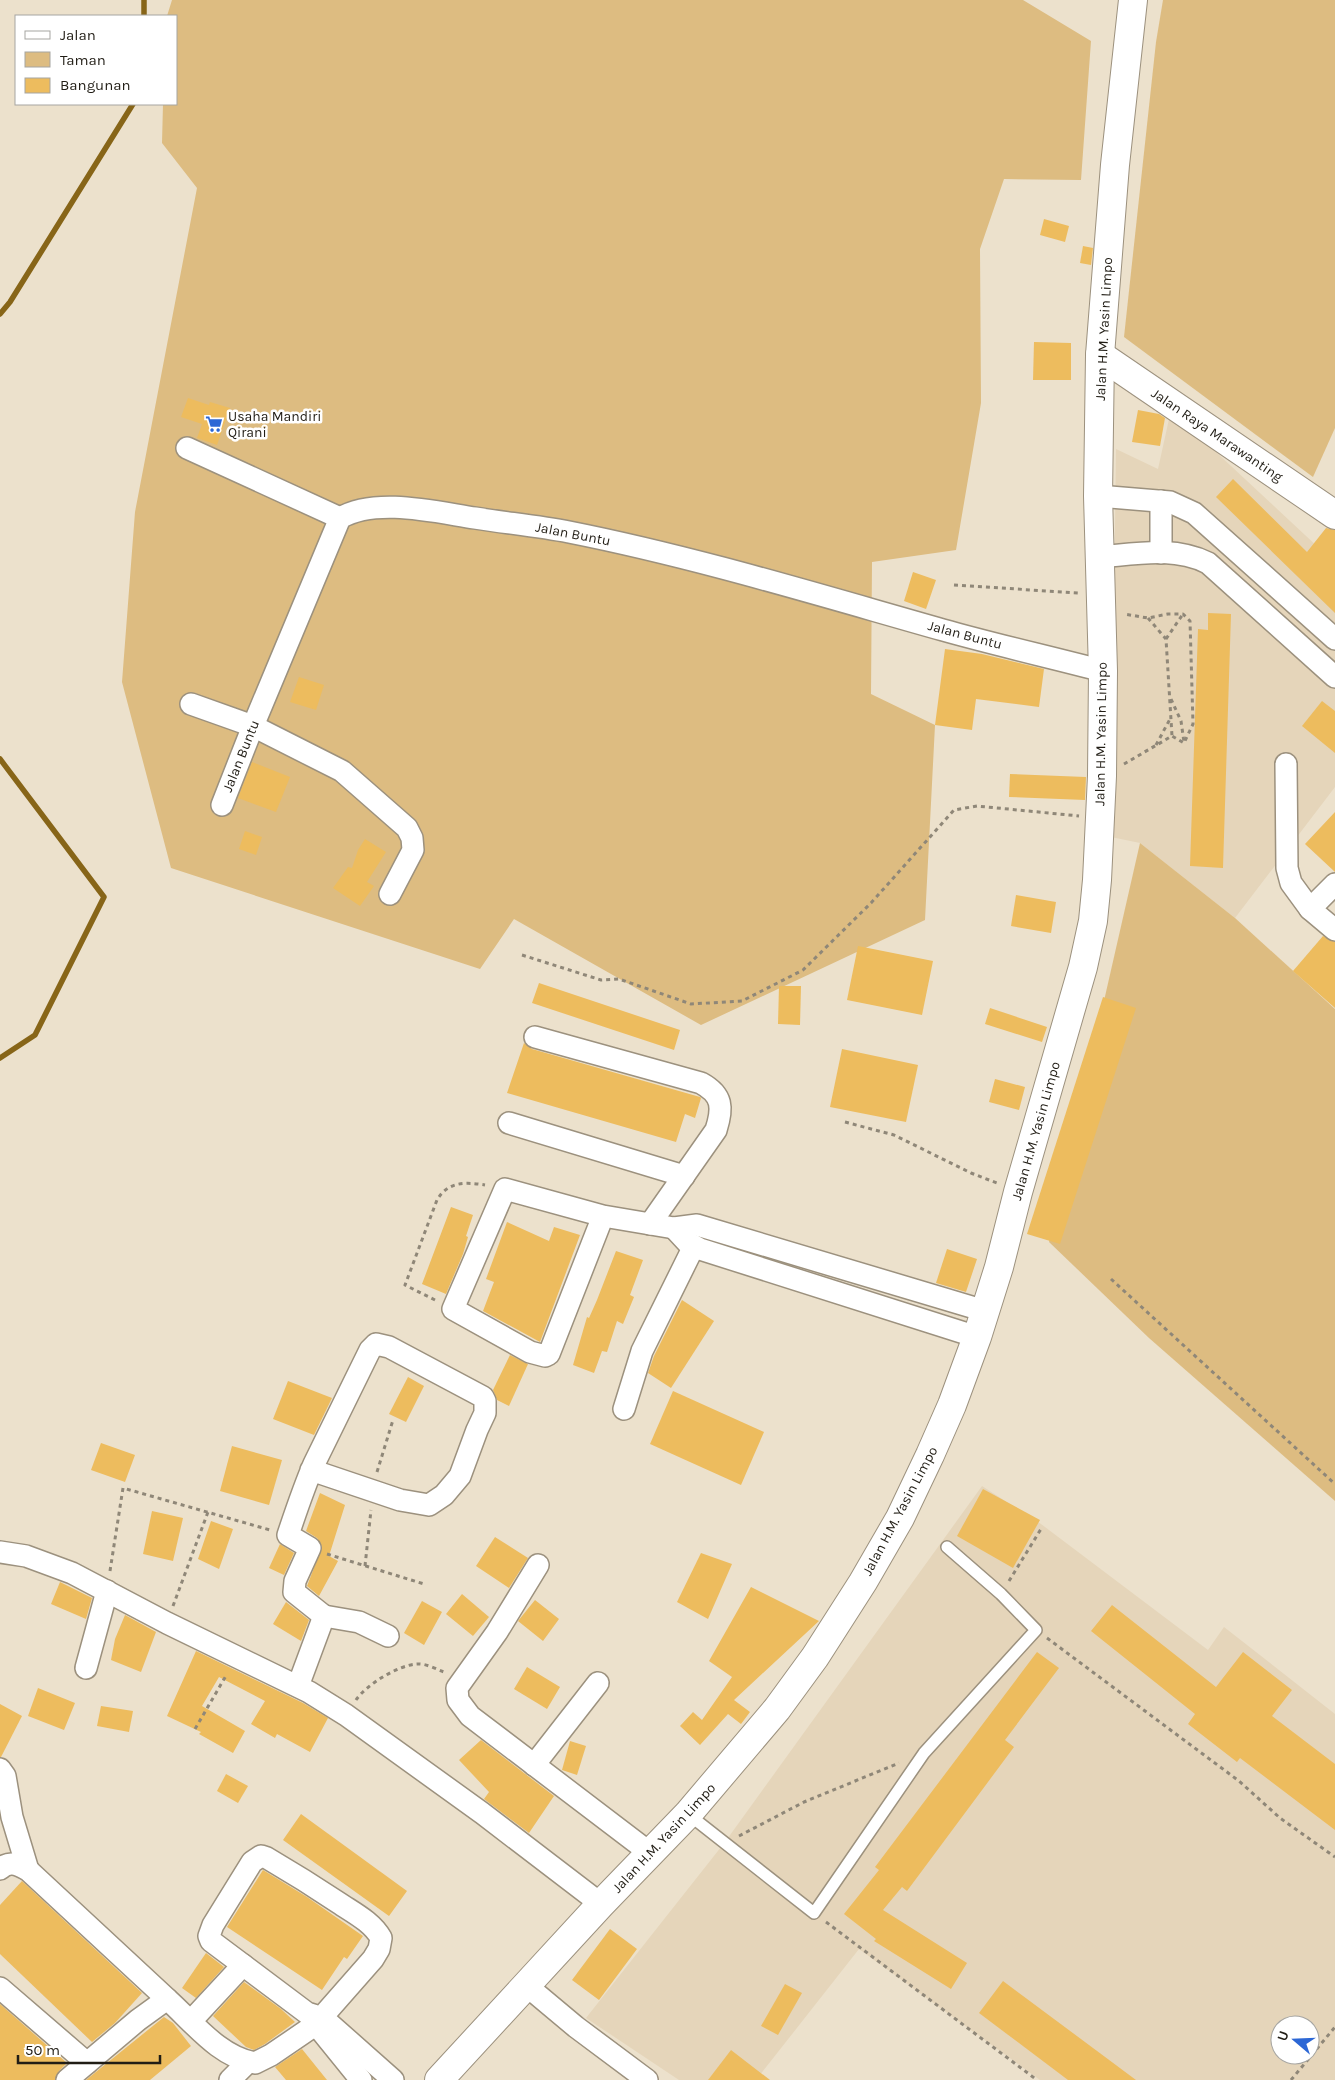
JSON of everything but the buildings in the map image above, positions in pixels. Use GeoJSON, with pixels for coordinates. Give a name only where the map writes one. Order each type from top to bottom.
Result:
{"type":"FeatureCollection","features":[{"type":"Feature","properties":{"kind":"main road","name":"Jalan H.M. Yasin Limpo"},"geometry":{"type":"LineString","coordinates":[[439,2080],[601,1904],[688,1814],[777,1709],[815,1657],[863,1582],[900,1518],[930,1455],[977,1337],[1088,946],[1097,880],[1102,776],[1103,670],[1098,496],[1100,355],[1130,1]]}},
{"type":"Feature","properties":{"kind":"main road","name":"Jalan Raya Marawanting"},"geometry":{"type":"LineString","coordinates":[[1100,355],[1335,514]]}},
{"type":"Feature","properties":{"kind":"street"},"geometry":{"type":"LineString","coordinates":[[187,448],[340,518]]}},
{"type":"Feature","properties":{"kind":"street"},"geometry":{"type":"LineString","coordinates":[[1098,496],[1161,501],[1183,507],[1194,513],[1335,639]]}},
{"type":"Feature","properties":{"kind":"street"},"geometry":{"type":"LineString","coordinates":[[1161,501],[1161,552]]}},
{"type":"Feature","properties":{"kind":"street","name":"Jalan Buntu"},"geometry":{"type":"LineString","coordinates":[[222,805],[340,518],[352,511],[365,508],[418,510],[567,531],[692,560],[944,630],[1103,670]]}},
{"type":"Feature","properties":{"kind":"street"},"geometry":{"type":"LineString","coordinates":[[1099,557],[1161,552],[1181,553],[1194,556],[1208,563],[1335,677]]}},
{"type":"Feature","properties":{"kind":"street"},"geometry":{"type":"LineString","coordinates":[[191,704],[253,726],[342,771],[407,828],[412,838],[413,850],[390,894]]}},
{"type":"Feature","properties":{"kind":"street"},"geometry":{"type":"LineString","coordinates":[[1286,764],[1287,868],[1291,883],[1310,909],[1335,930]]}},
{"type":"Feature","properties":{"kind":"street"},"geometry":{"type":"LineString","coordinates":[[1310,909],[1335,884]]}},
{"type":"Feature","properties":{"kind":"street"},"geometry":{"type":"LineString","coordinates":[[534,1037],[701,1083],[718,1096],[720,1107],[716,1130],[650,1224]]}},
{"type":"Feature","properties":{"kind":"street"},"geometry":{"type":"LineString","coordinates":[[510,1123],[684,1176]]}},
{"type":"Feature","properties":{"kind":"street"},"geometry":{"type":"LineString","coordinates":[[603,1216],[549,1354],[545,1356],[530,1352],[453,1308],[505,1189],[603,1216],[674,1228],[697,1225],[985,1311]]}},
{"type":"Feature","properties":{"kind":"street"},"geometry":{"type":"LineString","coordinates":[[674,1228],[687,1242],[694,1246],[793,1280],[977,1337]]}},
{"type":"Feature","properties":{"kind":"street"},"geometry":{"type":"LineString","coordinates":[[624,1409],[642,1351],[694,1246]]}},
{"type":"Feature","properties":{"kind":"street"},"geometry":{"type":"LineString","coordinates":[[311,1470],[400,1500],[429,1505],[444,1495],[460,1476],[485,1413],[486,1401],[484,1397],[389,1347],[376,1344],[366,1359],[311,1470],[288,1535],[310,1548],[295,1581],[294,1592],[324,1616],[359,1622],[388,1636]]}},
{"type":"Feature","properties":{"kind":"street"},"geometry":{"type":"LineString","coordinates":[[0,1552],[26,1556],[72,1572],[167,1623],[298,1686],[346,1715],[482,1813],[601,1904]]}},
{"type":"Feature","properties":{"kind":"street"},"geometry":{"type":"LineString","coordinates":[[538,1565],[497,1632],[463,1678],[456,1691],[458,1700],[462,1708],[470,1716],[650,1853]]}},
{"type":"Feature","properties":{"kind":"street"},"geometry":{"type":"LineString","coordinates":[[86,1668],[107,1591]]}},
{"type":"Feature","properties":{"kind":"street"},"geometry":{"type":"LineString","coordinates":[[298,1686],[324,1616]]}},
{"type":"Feature","properties":{"kind":"street"},"geometry":{"type":"LineString","coordinates":[[534,1765],[598,1684]]}},
{"type":"Feature","properties":{"kind":"street"},"geometry":{"type":"LineString","coordinates":[[0,1769],[6,1776],[12,1817],[28,1870]]}},
{"type":"Feature","properties":{"kind":"street"},"geometry":{"type":"LineString","coordinates":[[0,1869],[6,1864],[13,1863],[28,1870],[211,2039],[231,2055],[248,2062],[260,2061],[315,2019],[373,1959],[379,1949],[381,1938],[364,1920],[303,1879],[267,1858],[261,1856],[252,1862],[213,1925],[209,1936],[211,1941],[315,2019],[393,2080]]}},
{"type":"Feature","properties":{"kind":"street"},"geometry":{"type":"LineString","coordinates":[[192,2021],[243,1965]]}},
{"type":"Feature","properties":{"kind":"street"},"geometry":{"type":"LineString","coordinates":[[527,1986],[576,2027],[647,2080]]}},
{"type":"Feature","properties":{"kind":"street"},"geometry":{"type":"LineString","coordinates":[[0,1988],[87,2063]]}},
{"type":"Feature","properties":{"kind":"street"},"geometry":{"type":"LineString","coordinates":[[68,2080],[138,2020],[167,1999]]}},
{"type":"Feature","properties":{"kind":"street"},"geometry":{"type":"LineString","coordinates":[[315,2019],[361,2080]]}},
{"type":"Feature","properties":{"kind":"street"},"geometry":{"type":"LineString","coordinates":[[230,2080],[248,2062]]}},
{"type":"Feature","properties":{"kind":"lane"},"geometry":{"type":"LineString","coordinates":[[688,1814],[814,1913],[924,1753],[1036,1630],[1001,1594],[948,1547]]}},
{"type":"Feature","properties":{"kind":"path"},"geometry":{"type":"LineString","coordinates":[[954,585],[1101,602],[1148,618],[1168,614],[1183,614],[1190,621],[1193,724],[1184,743]]}},
{"type":"Feature","properties":{"kind":"path"},"geometry":{"type":"LineString","coordinates":[[1166,639],[1183,614]]}},
{"type":"Feature","properties":{"kind":"path"},"geometry":{"type":"LineString","coordinates":[[1148,618],[1166,639],[1172,736]]}},
{"type":"Feature","properties":{"kind":"path"},"geometry":{"type":"LineString","coordinates":[[1170,696],[1181,721],[1184,743]]}},
{"type":"Feature","properties":{"kind":"path"},"geometry":{"type":"LineString","coordinates":[[1156,745],[1171,717]]}},
{"type":"Feature","properties":{"kind":"path"},"geometry":{"type":"LineString","coordinates":[[1172,736],[1184,743]]}},
{"type":"Feature","properties":{"kind":"path"},"geometry":{"type":"LineString","coordinates":[[1102,776],[1172,736]]}},
{"type":"Feature","properties":{"kind":"path"},"geometry":{"type":"LineString","coordinates":[[522,955],[601,980],[619,979],[691,1004],[742,1001],[803,970],[871,903],[954,810],[977,806],[1099,818]]}},
{"type":"Feature","properties":{"kind":"path"},"geometry":{"type":"LineString","coordinates":[[845,1122],[894,1135],[971,1173],[1018,1192]]}},
{"type":"Feature","properties":{"kind":"path"},"geometry":{"type":"LineString","coordinates":[[453,1308],[405,1285],[437,1200],[445,1189],[468,1182],[505,1189]]}},
{"type":"Feature","properties":{"kind":"path"},"geometry":{"type":"LineString","coordinates":[[1111,1279],[1335,1484]]}},
{"type":"Feature","properties":{"kind":"path"},"geometry":{"type":"LineString","coordinates":[[107,1591],[123,1488],[288,1535]]}},
{"type":"Feature","properties":{"kind":"path"},"geometry":{"type":"LineString","coordinates":[[167,1623],[208,1512]]}},
{"type":"Feature","properties":{"kind":"path"},"geometry":{"type":"LineString","coordinates":[[1001,1594],[1041,1529]]}},
{"type":"Feature","properties":{"kind":"path"},"geometry":{"type":"LineString","coordinates":[[310,1548],[424,1584]]}},
{"type":"Feature","properties":{"kind":"path"},"geometry":{"type":"LineString","coordinates":[[1036,1630],[1239,1781],[1280,1818],[1335,1857]]}},
{"type":"Feature","properties":{"kind":"path"},"geometry":{"type":"LineString","coordinates":[[195,1729],[238,1657]]}},
{"type":"Feature","properties":{"kind":"path"},"geometry":{"type":"LineString","coordinates":[[346,1715],[360,1693],[395,1669],[418,1664],[463,1678]]}},
{"type":"Feature","properties":{"kind":"path"},"geometry":{"type":"LineString","coordinates":[[726,1844],[804,1802],[924,1753]]}},
{"type":"Feature","properties":{"kind":"path"},"geometry":{"type":"LineString","coordinates":[[814,1913],[1037,2080]]}},
{"type":"Feature","properties":{"kind":"path"},"geometry":{"type":"LineString","coordinates":[[1291,2080],[1335,2026]]}},
{"type":"Feature","properties":{"kind":"shaded area"},"geometry":{"type":"Polygon","coordinates":[[[1171,410],[1335,563],[1335,787],[1235,918],[1140,843],[1111,837],[1116,449],[1158,469],[1171,410]]]}},
{"type":"Feature","properties":{"kind":"shaded area"},"geometry":{"type":"Polygon","coordinates":[[[982,1486],[1041,1524],[1208,1650],[1224,1627],[1335,1714],[1335,2080],[1040,2080],[859,1949],[756,2080],[679,2080],[586,2018],[725,1842],[982,1486]]]}},
{"type":"Feature","properties":{"kind":"green space"},"geometry":{"type":"Polygon","coordinates":[[[172,0],[1023,0],[1091,41],[1081,180],[1004,179],[980,249],[981,403],[956,550],[872,562],[871,694],[935,725],[925,920],[701,1025],[514,919],[480,969],[171,868],[122,682],[135,512],[197,188],[162,143],[163,105],[178,105],[178,15],[167,15],[172,0]]]}},
{"type":"Feature","properties":{"kind":"green space"},"geometry":{"type":"Polygon","coordinates":[[[1163,0],[1335,0],[1335,428],[1313,477],[1124,337],[1156,42],[1163,0]]]}},
{"type":"Feature","properties":{"kind":"green space"},"geometry":{"type":"Polygon","coordinates":[[[1140,843],[1235,918],[1335,1009],[1335,1501],[1149,1338],[1049,1242],[1140,843]]]}},
{"type":"Feature","properties":{"kind":"waterway"},"geometry":{"type":"LineString","coordinates":[[144,0],[144,15]]}},
{"type":"Feature","properties":{"kind":"waterway"},"geometry":{"type":"LineString","coordinates":[[0,314],[10,302],[132,105]]}},
{"type":"Feature","properties":{"kind":"waterway"},"geometry":{"type":"LineString","coordinates":[[0,759],[104,897],[35,1035],[0,1058]]}},
{"type":"Feature","properties":{"kind":"place","name":"Usaha Mandiri Qirani"},"geometry":{"type":"Point","coordinates":[214,424]}}]}
